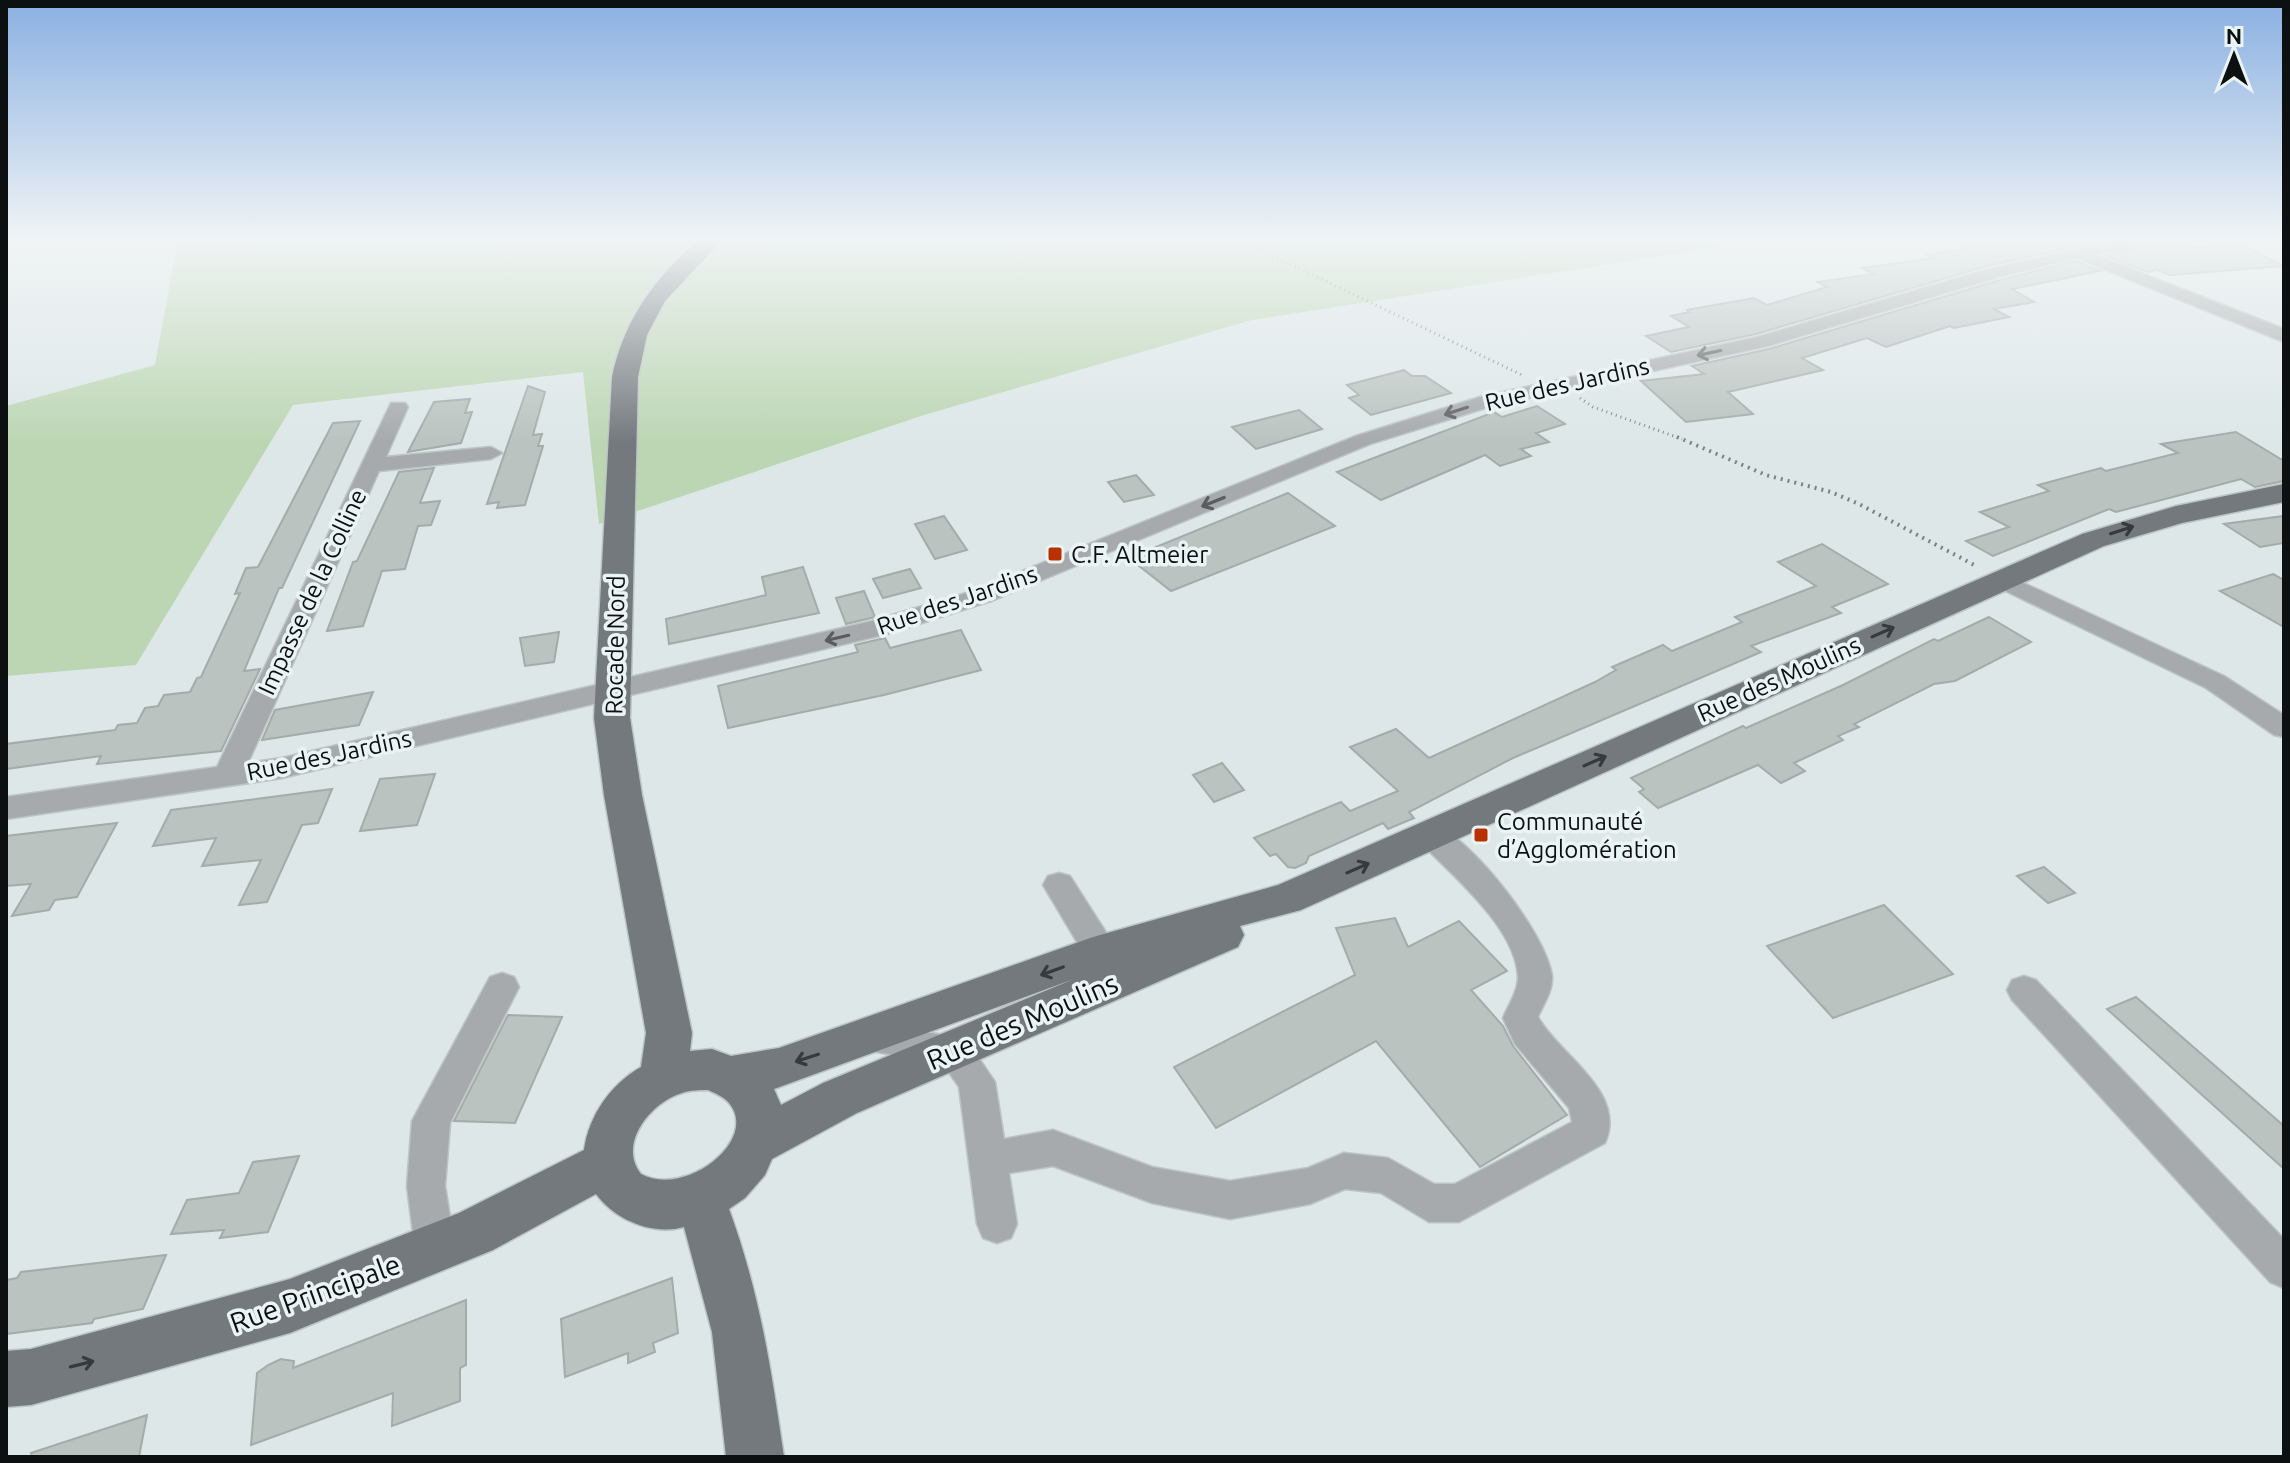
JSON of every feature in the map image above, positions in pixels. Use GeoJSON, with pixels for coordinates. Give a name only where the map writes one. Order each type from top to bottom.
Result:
{"type":"FeatureCollection","features":[{"type":"Feature","properties":{"kind":"main road","name":"Rocade Nord"},"geometry":{"type":"LineString","coordinates":[[650,306],[640,322],[627,358],[612,690],[623,795],[669,1033],[663,1078]]}},
{"type":"Feature","properties":{"kind":"main road","name":"Rue des Moulins"},"geometry":{"type":"LineString","coordinates":[[757,1142],[840,1098],[953,1050],[1109,966],[1230,911],[1286,899],[2000,579],[2131,527],[2284,493]]}},
{"type":"Feature","properties":{"kind":"main road","name":"Rue des Moulins"},"geometry":{"type":"LineString","coordinates":[[734,1075],[779,1068],[867,1037],[1109,966]]}},
{"type":"Feature","properties":{"kind":"main road"},"geometry":{"type":"LineString","coordinates":[[712,1069],[734,1075],[749,1087],[758,1103],[761,1122],[757,1142],[744,1165],[725,1184],[700,1198],[675,1205],[650,1204],[629,1196],[614,1182],[607,1163],[608,1144],[614,1124],[627,1106],[663,1078],[688,1070],[712,1069]]}},
{"type":"Feature","properties":{"kind":"main road","name":"Rue Principale"},"geometry":{"type":"LineString","coordinates":[[6,1379],[31,1377],[290,1306],[475,1232],[607,1163]]}},
{"type":"Feature","properties":{"kind":"main road"},"geometry":{"type":"LineString","coordinates":[[700,1198],[724,1268],[739,1332],[755,1457]]}},
{"type":"Feature","properties":{"kind":"street","name":"Rue des Jardins"},"geometry":{"type":"LineString","coordinates":[[6,808],[282,768],[878,628],[982,596],[1363,440],[1552,385],[1761,342],[1882,306]]}},
{"type":"Feature","properties":{"kind":"street"},"geometry":{"type":"LineString","coordinates":[[2210,306],[2284,336]]}},
{"type":"Feature","properties":{"kind":"street","name":"Impasse de la Colline"},"geometry":{"type":"LineString","coordinates":[[227,776],[398,407]]}},
{"type":"Feature","properties":{"kind":"street"},"geometry":{"type":"LineString","coordinates":[[371,465],[491,453]]}},
{"type":"Feature","properties":{"kind":"street"},"geometry":{"type":"LineString","coordinates":[[2000,579],[2215,682],[2284,728]]}},
{"type":"Feature","properties":{"kind":"street"},"geometry":{"type":"LineString","coordinates":[[988,1159],[1053,1148],[1152,1185],[1230,1200],[1310,1186],[1344,1171],[1388,1176],[1429,1203],[1459,1203],[1592,1131],[1590,1103],[1527,1037],[1520,1018],[1536,981],[1532,961],[1510,919],[1432,835]]}},
{"type":"Feature","properties":{"kind":"street"},"geometry":{"type":"LineString","coordinates":[[1059,885],[1109,966]]}},
{"type":"Feature","properties":{"kind":"street"},"geometry":{"type":"LineString","coordinates":[[435,1248],[426,1186],[431,1121],[502,987]]}},
{"type":"Feature","properties":{"kind":"street"},"geometry":{"type":"LineString","coordinates":[[2024,990],[2284,1268]]}},
{"type":"Feature","properties":{"kind":"street"},"geometry":{"type":"LineString","coordinates":[[867,1037],[953,1050],[977,1082],[997,1224]]}},
{"type":"Feature","properties":{"kind":"path"},"geometry":{"type":"LineString","coordinates":[[1383,306],[1593,407],[1668,433],[1766,475],[1831,492],[1859,504],[2000,579]]}},
{"type":"Feature","properties":{"kind":"green space"},"geometry":{"type":"Polygon","coordinates":[[[166,306],[1340,306],[1252,320],[924,415],[599,524],[583,372],[293,405],[136,665],[6,676],[6,406],[155,365],[166,306]]]}},
{"type":"Feature","properties":{"kind":"building"},"geometry":{"type":"Polygon","coordinates":[[[1708,306],[1850,306],[1756,334],[1671,352],[1646,336],[1689,327],[1671,316],[1689,312],[1687,310],[1708,306]]]}},
{"type":"Feature","properties":{"kind":"building"},"geometry":{"type":"Polygon","coordinates":[[[1912,306],[2010,306],[1994,309],[2009,317],[1954,328],[1950,326],[1886,347],[1867,338],[1802,358],[1823,370],[1728,392],[1753,414],[1686,422],[1641,381],[1704,374],[1692,366],[1769,349],[1912,306]]]}},
{"type":"Feature","properties":{"kind":"building"},"geometry":{"type":"Polygon","coordinates":[[[1404,370],[1412,376],[1425,376],[1451,393],[1371,415],[1349,398],[1359,395],[1347,385],[1404,370]]]}},
{"type":"Feature","properties":{"kind":"building"},"geometry":{"type":"Polygon","coordinates":[[[528,386],[545,392],[533,435],[542,434],[538,446],[543,446],[525,505],[497,508],[499,502],[487,504],[528,386]]]}},
{"type":"Feature","properties":{"kind":"building"},"geometry":{"type":"Polygon","coordinates":[[[470,399],[465,413],[472,412],[461,443],[408,452],[434,402],[470,399]]]}},
{"type":"Feature","properties":{"kind":"building"},"geometry":{"type":"Polygon","coordinates":[[[1537,406],[1565,424],[1536,433],[1549,442],[1521,449],[1531,456],[1500,466],[1485,455],[1381,500],[1337,472],[1494,412],[1502,417],[1537,406]]]}},
{"type":"Feature","properties":{"kind":"building"},"geometry":{"type":"Polygon","coordinates":[[[1299,410],[1322,429],[1256,449],[1232,427],[1299,410]]]}},
{"type":"Feature","properties":{"kind":"building"},"geometry":{"type":"Polygon","coordinates":[[[360,421],[282,588],[279,588],[244,671],[260,669],[221,751],[97,764],[101,756],[6,769],[6,744],[115,730],[118,725],[137,723],[145,708],[158,706],[164,695],[190,692],[197,678],[201,677],[240,593],[235,594],[246,568],[258,567],[333,423],[360,421]]]}},
{"type":"Feature","properties":{"kind":"building"},"geometry":{"type":"Polygon","coordinates":[[[2236,432],[2284,461],[2284,481],[2255,487],[2241,479],[2116,512],[2109,509],[1993,556],[1966,541],[2009,527],[1980,512],[2049,491],[2038,485],[2101,468],[2106,471],[2178,453],[2161,444],[2236,432]]]}},
{"type":"Feature","properties":{"kind":"building"},"geometry":{"type":"Polygon","coordinates":[[[434,468],[420,503],[440,501],[431,525],[418,526],[405,569],[382,571],[363,626],[327,631],[353,562],[357,561],[399,472],[434,468]]]}},
{"type":"Feature","properties":{"kind":"building"},"geometry":{"type":"Polygon","coordinates":[[[1136,475],[1154,495],[1124,502],[1108,482],[1136,475]]]}},
{"type":"Feature","properties":{"kind":"building"},"geometry":{"type":"Polygon","coordinates":[[[1288,493],[1335,526],[1171,591],[1129,558],[1288,493]]]}},
{"type":"Feature","properties":{"kind":"building"},"geometry":{"type":"Polygon","coordinates":[[[944,516],[967,550],[935,559],[915,524],[944,516]]]}},
{"type":"Feature","properties":{"kind":"building"},"geometry":{"type":"Polygon","coordinates":[[[2284,516],[2284,543],[2260,547],[2224,524],[2284,516]]]}},
{"type":"Feature","properties":{"kind":"building"},"geometry":{"type":"Polygon","coordinates":[[[1822,544],[1888,584],[1832,607],[1841,613],[1751,646],[1761,652],[1513,758],[1409,812],[1414,818],[1388,829],[1383,823],[1309,856],[1306,863],[1295,868],[1288,867],[1276,854],[1270,856],[1254,838],[1341,802],[1350,811],[1398,791],[1350,747],[1396,729],[1429,758],[1595,682],[1616,670],[1612,667],[1663,645],[1672,651],[1742,622],[1735,617],[1816,586],[1778,562],[1822,544]]]}},
{"type":"Feature","properties":{"kind":"building"},"geometry":{"type":"Polygon","coordinates":[[[803,567],[819,613],[669,644],[666,619],[766,595],[762,577],[803,567]]]}},
{"type":"Feature","properties":{"kind":"building"},"geometry":{"type":"Polygon","coordinates":[[[910,569],[921,588],[883,598],[873,579],[910,569]]]}},
{"type":"Feature","properties":{"kind":"building"},"geometry":{"type":"Polygon","coordinates":[[[2273,574],[2284,580],[2284,627],[2220,591],[2273,574]]]}},
{"type":"Feature","properties":{"kind":"building"},"geometry":{"type":"Polygon","coordinates":[[[864,591],[875,617],[846,624],[836,598],[864,591]]]}},
{"type":"Feature","properties":{"kind":"building"},"geometry":{"type":"Polygon","coordinates":[[[1989,617],[2031,642],[1955,681],[1934,684],[1854,724],[1859,727],[1838,736],[1843,740],[1794,763],[1805,771],[1781,783],[1758,765],[1658,808],[1639,792],[1644,789],[1631,778],[1743,726],[1746,728],[1843,685],[1934,639],[1938,641],[1989,617]]]}},
{"type":"Feature","properties":{"kind":"building"},"geometry":{"type":"Polygon","coordinates":[[[961,630],[981,670],[884,695],[728,728],[718,686],[858,652],[855,645],[885,638],[890,648],[961,630]]]}},
{"type":"Feature","properties":{"kind":"building"},"geometry":{"type":"Polygon","coordinates":[[[559,632],[554,662],[525,666],[520,638],[559,632]]]}},
{"type":"Feature","properties":{"kind":"building"},"geometry":{"type":"Polygon","coordinates":[[[373,692],[359,725],[262,740],[275,710],[373,692]]]}},
{"type":"Feature","properties":{"kind":"building"},"geometry":{"type":"Polygon","coordinates":[[[1222,763],[1244,790],[1214,802],[1193,775],[1222,763]]]}},
{"type":"Feature","properties":{"kind":"building"},"geometry":{"type":"Polygon","coordinates":[[[435,774],[417,825],[360,831],[380,779],[435,774]]]}},
{"type":"Feature","properties":{"kind":"building"},"geometry":{"type":"Polygon","coordinates":[[[332,789],[318,823],[302,825],[267,902],[239,905],[261,860],[202,866],[216,838],[153,846],[171,810],[332,789]]]}},
{"type":"Feature","properties":{"kind":"building"},"geometry":{"type":"Polygon","coordinates":[[[117,823],[77,897],[55,900],[49,910],[12,916],[31,884],[6,886],[6,836],[117,823]]]}},
{"type":"Feature","properties":{"kind":"building"},"geometry":{"type":"Polygon","coordinates":[[[2044,867],[2075,893],[2048,903],[2017,876],[2044,867]]]}},
{"type":"Feature","properties":{"kind":"building"},"geometry":{"type":"Polygon","coordinates":[[[1884,905],[1953,974],[1833,1018],[1767,946],[1884,905]]]}},
{"type":"Feature","properties":{"kind":"building"},"geometry":{"type":"Polygon","coordinates":[[[1395,918],[1408,947],[1459,921],[1507,971],[1471,990],[1503,1026],[1513,1046],[1567,1115],[1480,1167],[1376,1041],[1216,1128],[1174,1067],[1355,975],[1336,928],[1395,918]]]}},
{"type":"Feature","properties":{"kind":"building"},"geometry":{"type":"Polygon","coordinates":[[[2136,997],[2284,1126],[2284,1169],[2107,1009],[2136,997]]]}},
{"type":"Feature","properties":{"kind":"building"},"geometry":{"type":"Polygon","coordinates":[[[508,1015],[562,1017],[515,1123],[454,1121],[508,1015]]]}},
{"type":"Feature","properties":{"kind":"building"},"geometry":{"type":"Polygon","coordinates":[[[299,1156],[268,1232],[220,1238],[224,1230],[171,1234],[187,1200],[239,1193],[253,1162],[299,1156]]]}},
{"type":"Feature","properties":{"kind":"building"},"geometry":{"type":"Polygon","coordinates":[[[166,1255],[143,1309],[94,1319],[92,1323],[6,1334],[6,1280],[17,1278],[21,1272],[166,1255]]]}},
{"type":"Feature","properties":{"kind":"building"},"geometry":{"type":"Polygon","coordinates":[[[672,1278],[678,1333],[653,1343],[655,1352],[628,1363],[628,1353],[565,1377],[561,1319],[672,1278]]]}},
{"type":"Feature","properties":{"kind":"building"},"geometry":{"type":"Polygon","coordinates":[[[466,1300],[466,1365],[460,1368],[460,1401],[392,1426],[393,1393],[251,1445],[257,1373],[268,1365],[281,1359],[294,1361],[293,1368],[466,1300]]]}},
{"type":"Feature","properties":{"kind":"building"},"geometry":{"type":"Polygon","coordinates":[[[147,1415],[139,1457],[32,1457],[31,1453],[147,1415]]]}},
{"type":"Feature","properties":{"kind":"place","name":"C.F. Altmeier"},"geometry":{"type":"Point","coordinates":[1055,554]}},
{"type":"Feature","properties":{"kind":"place","name":"Communauté d’Agglomération"},"geometry":{"type":"Point","coordinates":[1481,835]}}]}
